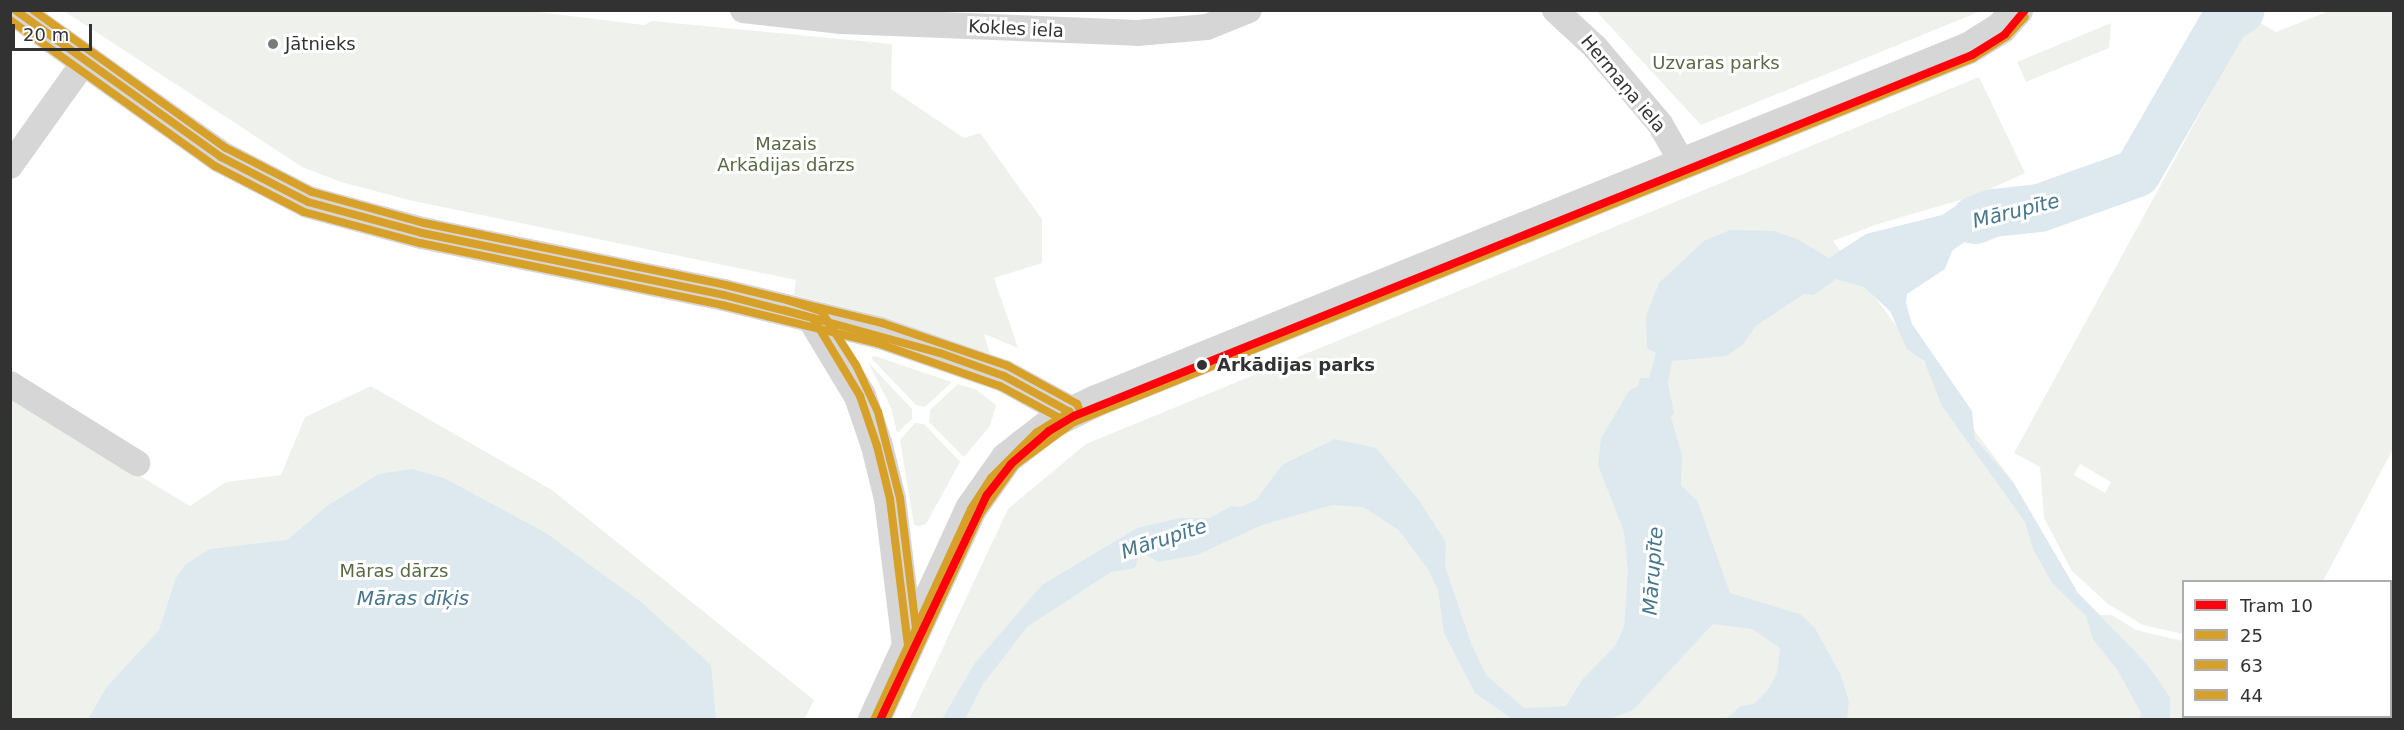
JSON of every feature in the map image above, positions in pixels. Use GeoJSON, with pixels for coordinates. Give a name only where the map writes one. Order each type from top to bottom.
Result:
{"type":"FeatureCollection","features":[{"type":"Feature","properties":{"kind":"street"},"geometry":{"type":"LineString","coordinates":[[14,10],[220,156],[308,202],[422,233],[724,295],[880,333],[1004,376],[1070,412]]}},
{"type":"Feature","properties":{"kind":"street","name":"Kokles iela"},"geometry":{"type":"LineString","coordinates":[[743,10],[842,21],[1137,33],[1207,27],[1249,10]]}},
{"type":"Feature","properties":{"kind":"street","name":"Hermaņa iela"},"geometry":{"type":"LineString","coordinates":[[1555,10],[1595,47],[1660,124],[1683,164]]}},
{"type":"Feature","properties":{"kind":"street"},"geometry":{"type":"LineString","coordinates":[[874,720],[971,509],[991,478],[1036,433],[1070,412],[1969,48],[2009,19]]}},
{"type":"Feature","properties":{"kind":"street"},"geometry":{"type":"LineString","coordinates":[[10,166],[86,61]]}},
{"type":"Feature","properties":{"kind":"street"},"geometry":{"type":"LineString","coordinates":[[813,318],[851,380],[877,446],[890,500],[908,645]]}},
{"type":"Feature","properties":{"kind":"street"},"geometry":{"type":"LineString","coordinates":[[10,384],[137,463]]}},
{"type":"Feature","properties":{"kind":"green space","name":"Mazais Arkādijas dārzs"},"geometry":{"type":"Polygon","coordinates":[[[523,10],[644,25],[652,21],[892,44],[891,89],[964,138],[980,133],[1042,219],[1042,263],[994,278],[1018,348],[984,334],[990,354],[863,312],[794,295],[796,280],[409,200],[341,182],[302,167],[64,11],[523,10]]]}},
{"type":"Feature","properties":{"kind":"green space","name":"Uzvaras parks"},"geometry":{"type":"Polygon","coordinates":[[[1596,11],[1981,11],[1701,125],[1596,11]]]}},
{"type":"Feature","properties":{"kind":"green space"},"geometry":{"type":"Polygon","coordinates":[[[2329,11],[2393,11],[2393,449],[2324,580],[2182,580],[2182,634],[2143,625],[2108,604],[2072,571],[2044,518],[2040,467],[2014,453],[2252,18],[2276,32],[2329,11]],[[2080,464],[2074,475],[2105,493],[2111,482],[2080,464]]]}},
{"type":"Feature","properties":{"kind":"green space"},"geometry":{"type":"Polygon","coordinates":[[[2111,23],[2109,48],[2026,82],[2017,62],[2111,23]]]}},
{"type":"Feature","properties":{"kind":"green space","name":"Arkādijas parks"},"geometry":{"type":"Polygon","coordinates":[[[1979,77],[2025,173],[1977,195],[1875,225],[1833,241],[2013,482],[2078,593],[2100,615],[2112,615],[2136,630],[2182,641],[2182,718],[2277,718],[2276,720],[909,720],[1008,509],[1086,444],[1979,77]]]}},
{"type":"Feature","properties":{"kind":"green space"},"geometry":{"type":"Polygon","coordinates":[[[875,356],[952,382],[925,407],[916,405],[871,358],[875,356]]]}},
{"type":"Feature","properties":{"kind":"green space"},"geometry":{"type":"Polygon","coordinates":[[[868,362],[912,409],[912,419],[897,433],[892,410],[868,362]]]}},
{"type":"Feature","properties":{"kind":"green space"},"geometry":{"type":"Polygon","coordinates":[[[958,384],[977,390],[996,405],[990,426],[964,457],[929,422],[930,410],[958,384]]]}},
{"type":"Feature","properties":{"kind":"green space","name":"Māras dārzs"},"geometry":{"type":"Polygon","coordinates":[[[371,386],[552,490],[814,700],[804,720],[11,719],[10,398],[190,506],[226,482],[281,475],[305,417],[371,386]]]}},
{"type":"Feature","properties":{"kind":"green space"},"geometry":{"type":"Polygon","coordinates":[[[915,423],[924,424],[960,462],[926,524],[920,526],[914,525],[900,440],[915,423]]]}},
{"type":"Feature","properties":{"kind":"water"},"geometry":{"type":"Polygon","coordinates":[[[2222,11],[2261,11],[2235,18],[2229,26],[2203,64],[2185,113],[2169,104],[2207,43],[2212,18],[2222,11]]]}},
{"type":"Feature","properties":{"kind":"water"},"geometry":{"type":"Polygon","coordinates":[[[2015,191],[2038,199],[2038,220],[1994,229],[1963,243],[1952,251],[1945,269],[1907,294],[1906,303],[1912,324],[1972,411],[1975,439],[2013,482],[2078,593],[2147,664],[2170,697],[2170,719],[2140,719],[2141,713],[2118,671],[2093,639],[2086,616],[2052,583],[2033,549],[2025,522],[1942,406],[1924,361],[1907,349],[1890,311],[1864,287],[1836,279],[1814,295],[1804,294],[1756,326],[1743,344],[1727,356],[1672,361],[1668,383],[1674,413],[1671,417],[1682,455],[1681,486],[1697,500],[1730,593],[1800,614],[1815,628],[1840,674],[1849,701],[1847,719],[1726,719],[1741,706],[1754,704],[1768,690],[1777,673],[1780,648],[1752,629],[1713,624],[1633,710],[1610,719],[1512,719],[1475,693],[1444,633],[1438,590],[1429,571],[1399,530],[1363,507],[1332,505],[1262,525],[1197,555],[1158,562],[1145,554],[1138,558],[1135,568],[1111,572],[1027,627],[983,684],[965,719],[942,719],[975,663],[1042,585],[1137,528],[1180,518],[1210,518],[1231,506],[1241,507],[1256,500],[1282,465],[1335,439],[1376,448],[1418,499],[1446,542],[1445,566],[1471,643],[1486,675],[1524,708],[1566,706],[1582,680],[1615,646],[1624,627],[1628,572],[1624,532],[1598,465],[1601,438],[1629,391],[1638,386],[1640,378],[1649,378],[1656,353],[1647,348],[1646,316],[1659,283],[1704,241],[1730,230],[1774,231],[1797,239],[1829,258],[1866,234],[1942,215],[1954,207],[2015,191]]]}},
{"type":"Feature","properties":{"kind":"water","name":"Māras dīķis"},"geometry":{"type":"Polygon","coordinates":[[[412,469],[444,478],[546,533],[641,602],[711,665],[716,719],[88,719],[106,688],[159,630],[176,578],[186,564],[210,549],[287,540],[327,506],[379,474],[412,469]]]}},
{"type":"Feature","properties":{"kind":"waterway","name":"Mārupīte"},"geometry":{"type":"LineString","coordinates":[[1975,220],[1993,213],[2040,208],[2137,173],[2226,19],[2241,10]]}},
{"type":"Feature","properties":{"kind":"tram line","name":"10"},"geometry":{"type":"LineString","coordinates":[[880,720],[987,495],[1011,464],[1049,431],[1074,416],[1972,55],[2005,34],[2025,10]]}},
{"type":"Feature","properties":{"kind":"transit line","name":"25"},"geometry":{"type":"LineString","coordinates":[[15,10],[221,157],[308,202],[422,233],[724,295],[813,318],[860,396],[877,446],[890,499],[908,646]]}},
{"type":"Feature","properties":{"kind":"transit line","name":"44"},"geometry":{"type":"LineString","coordinates":[[33,10],[226,148],[312,192],[424,223],[726,285],[882,323],[1008,366],[1077,404],[1080,411],[1078,419],[1015,465],[980,514],[886,720]]}},
{"type":"Feature","properties":{"kind":"transit line","name":"63"},"geometry":{"type":"LineString","coordinates":[[1074,422],[1973,58],[2007,36],[2025,17]]}},
{"type":"Feature","properties":{"kind":"transit line","name":"63"},"geometry":{"type":"LineString","coordinates":[[10,20],[215,166],[304,212],[420,243],[722,305],[877,343],[1000,386],[1065,421]]}},
{"type":"Feature","properties":{"kind":"transit line","name":"44"},"geometry":{"type":"LineString","coordinates":[[787,300],[821,311],[856,365],[878,412],[900,498],[918,645]]}},
{"type":"Feature","properties":{"kind":"transit line","name":"25"},"geometry":{"type":"LineString","coordinates":[[784,310],[940,353],[1004,376],[1070,412]]}},
{"type":"Feature","properties":{"kind":"transit line","name":"25"},"geometry":{"type":"LineString","coordinates":[[874,720],[971,509],[991,478],[1036,433],[1070,412]]}},
{"type":"Feature","properties":{"kind":"place","name":"Jātnieks"},"geometry":{"type":"Point","coordinates":[273,44]}},
{"type":"Feature","properties":{"kind":"place","name":"Arkādijas parks"},"geometry":{"type":"Point","coordinates":[1202,365]}}]}
